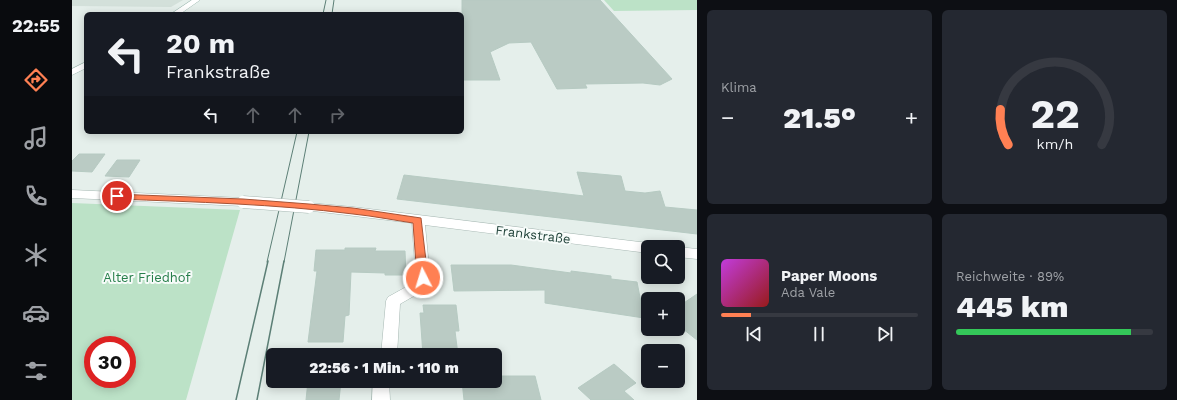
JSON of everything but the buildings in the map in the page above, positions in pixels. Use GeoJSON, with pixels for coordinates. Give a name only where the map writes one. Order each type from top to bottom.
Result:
{"type":"FeatureCollection","features":[{"type":"Feature","properties":{"kind":"street"},"geometry":{"type":"LineString","coordinates":[[178,12],[197,0]]}},
{"type":"Feature","properties":{"kind":"street"},"geometry":{"type":"LineString","coordinates":[[72,72],[84,66]]}},
{"type":"Feature","properties":{"kind":"street","name":"Frankstraße"},"geometry":{"type":"LineString","coordinates":[[72,194],[243,202],[353,210],[418,220],[641,247]]}},
{"type":"Feature","properties":{"kind":"street"},"geometry":{"type":"LineString","coordinates":[[390,348],[393,301],[421,285],[423,278],[418,220]]}},
{"type":"Feature","properties":{"kind":"street"},"geometry":{"type":"LineString","coordinates":[[685,253],[697,254]]}},
{"type":"Feature","properties":{"kind":"street"},"geometry":{"type":"LineString","coordinates":[[381,388],[381,400]]}},
{"type":"Feature","properties":{"kind":"shaded area"},"geometry":{"type":"Polygon","coordinates":[[[72,0],[183,0],[171,7],[72,6],[72,0]]]}},
{"type":"Feature","properties":{"kind":"green space"},"geometry":{"type":"Polygon","coordinates":[[[604,0],[697,0],[697,10],[614,11],[604,0]]]}},
{"type":"Feature","properties":{"kind":"green space","name":"Alter Friedhof"},"geometry":{"type":"Polygon","coordinates":[[[72,203],[240,210],[186,400],[72,400],[72,203]]]}},
{"type":"Feature","properties":{"kind":"tram line"},"geometry":{"type":"LineString","coordinates":[[323,12],[326,0]]}},
{"type":"Feature","properties":{"kind":"tram line"},"geometry":{"type":"LineString","coordinates":[[332,12],[334,0]]}},
{"type":"Feature","properties":{"kind":"tram line"},"geometry":{"type":"LineString","coordinates":[[267,262],[297,134]]}},
{"type":"Feature","properties":{"kind":"tram line"},"geometry":{"type":"LineString","coordinates":[[284,262],[309,134]]}},
{"type":"Feature","properties":{"kind":"tram line"},"geometry":{"type":"LineString","coordinates":[[236,400],[268,261]]}},
{"type":"Feature","properties":{"kind":"tram line"},"geometry":{"type":"LineString","coordinates":[[257,400],[284,261]]}},
{"type":"Feature","properties":{"kind":"route"},"geometry":{"type":"LineString","coordinates":[[117,196],[243,202],[353,210],[418,220],[423,278]]}}]}
